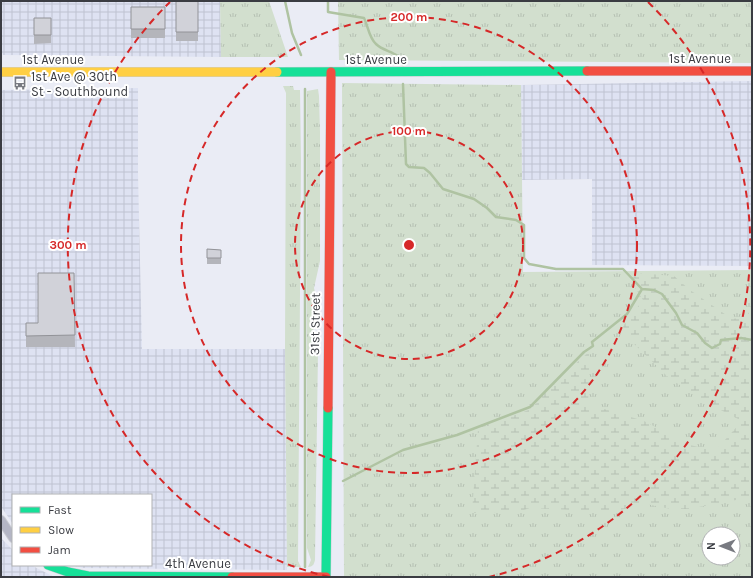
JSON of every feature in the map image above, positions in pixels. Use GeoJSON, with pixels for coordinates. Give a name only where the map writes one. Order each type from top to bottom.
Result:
{"type":"FeatureCollection","features":[{"type":"Feature","properties":{"kind":"street","name":"1st Avenue"},"geometry":{"type":"LineString","coordinates":[[1,72],[752,71]]}},
{"type":"Feature","properties":{"kind":"street","name":"31st Street"},"geometry":{"type":"LineString","coordinates":[[326,577],[331,72]]}},
{"type":"Feature","properties":{"kind":"street"},"geometry":{"type":"LineString","coordinates":[[1,520],[12,536]]}},
{"type":"Feature","properties":{"kind":"street","name":"4th Avenue"},"geometry":{"type":"LineString","coordinates":[[51,566],[68,572],[88,576],[326,577]]}},
{"type":"Feature","properties":{"kind":"shaded area"},"geometry":{"type":"Polygon","coordinates":[[[1,1],[220,1],[221,57],[3,55],[1,51],[1,1]]]}},
{"type":"Feature","properties":{"kind":"shaded area"},"geometry":{"type":"Polygon","coordinates":[[[752,81],[752,266],[592,265],[592,179],[522,180],[521,85],[752,81]]]}},
{"type":"Feature","properties":{"kind":"shaded area"},"geometry":{"type":"Polygon","coordinates":[[[138,88],[138,174],[142,349],[285,349],[287,570],[83,568],[75,566],[152,566],[152,494],[12,494],[12,523],[2,508],[1,90],[138,88]]]}},
{"type":"Feature","properties":{"kind":"shaded area"},"geometry":{"type":"Polygon","coordinates":[[[1,538],[12,549],[12,566],[33,566],[54,577],[1,577],[1,538]]]}},
{"type":"Feature","properties":{"kind":"green space"},"geometry":{"type":"Polygon","coordinates":[[[220,1],[269,1],[288,57],[221,57],[220,1]]]}},
{"type":"Feature","properties":{"kind":"green space"},"geometry":{"type":"Polygon","coordinates":[[[338,1],[752,1],[752,63],[339,60],[338,1]]]}},
{"type":"Feature","properties":{"kind":"green space"},"geometry":{"type":"Polygon","coordinates":[[[342,83],[521,85],[523,272],[752,270],[752,577],[344,577],[342,83]]]}},
{"type":"Feature","properties":{"kind":"green space"},"geometry":{"type":"Polygon","coordinates":[[[283,86],[293,86],[294,90],[300,90],[301,160],[298,561],[301,567],[287,567],[285,349],[286,93],[283,86]]]}},
{"type":"Feature","properties":{"kind":"green space"},"geometry":{"type":"Polygon","coordinates":[[[318,89],[320,132],[320,261],[314,288],[316,297],[316,315],[313,327],[318,351],[315,560],[313,565],[308,567],[311,560],[307,548],[307,91],[318,89]]]}},
{"type":"Feature","properties":{"kind":"green space"},"geometry":{"type":"Polygon","coordinates":[[[625,272],[674,276],[690,290],[732,319],[746,317],[752,309],[752,497],[688,509],[671,509],[646,504],[611,512],[530,508],[521,511],[472,513],[478,429],[531,409],[566,372],[590,351],[588,404],[644,421],[690,445],[715,451],[742,421],[711,405],[669,378],[626,336],[623,326],[643,300],[625,272]]]}},
{"type":"Feature","properties":{"kind":"building"},"geometry":{"type":"Polygon","coordinates":[[[176,1],[198,1],[198,32],[176,32],[176,1]]]}},
{"type":"Feature","properties":{"kind":"building"},"geometry":{"type":"Polygon","coordinates":[[[131,7],[165,7],[165,29],[131,29],[131,7]]]}},
{"type":"Feature","properties":{"kind":"building"},"geometry":{"type":"Polygon","coordinates":[[[34,18],[51,18],[51,35],[34,35],[34,18]]]}},
{"type":"Feature","properties":{"kind":"building"},"geometry":{"type":"Polygon","coordinates":[[[207,249],[221,250],[221,258],[207,258],[207,249]]]}},
{"type":"Feature","properties":{"kind":"building"},"geometry":{"type":"Polygon","coordinates":[[[38,273],[74,273],[75,335],[26,336],[26,323],[38,323],[38,273]]]}},
{"type":"Feature","properties":{"kind":"waterway"},"geometry":{"type":"LineString","coordinates":[[285,1],[292,33],[301,55]]}},
{"type":"Feature","properties":{"kind":"waterway"},"geometry":{"type":"LineString","coordinates":[[328,1],[328,12],[364,18],[370,35],[374,41],[380,47],[399,57],[403,65]]}},
{"type":"Feature","properties":{"kind":"waterway"},"geometry":{"type":"LineString","coordinates":[[343,481],[403,450],[457,435],[530,407],[584,352],[593,346],[592,342],[627,314],[642,289],[623,269],[556,269],[529,264],[524,258],[524,225],[516,220],[496,217],[487,208],[474,199],[443,189],[424,168],[409,167],[406,164],[403,84]]}},
{"type":"Feature","properties":{"kind":"waterway"},"geometry":{"type":"LineString","coordinates":[[305,89],[305,567]]}},
{"type":"Feature","properties":{"kind":"waterway"},"geometry":{"type":"LineString","coordinates":[[642,289],[654,290],[662,294],[676,313],[682,325],[697,333],[705,343],[712,348],[720,344],[721,340],[741,338],[752,340]]}},
{"type":"Feature","properties":{"kind":"traffic: fast"},"geometry":{"type":"LineString","coordinates":[[277,72],[587,71]]}},
{"type":"Feature","properties":{"kind":"traffic: fast"},"geometry":{"type":"LineString","coordinates":[[326,577],[328,408]]}},
{"type":"Feature","properties":{"kind":"traffic: fast"},"geometry":{"type":"LineString","coordinates":[[51,566],[68,572],[88,576],[232,577]]}},
{"type":"Feature","properties":{"kind":"traffic: slow"},"geometry":{"type":"LineString","coordinates":[[1,72],[277,72]]}},
{"type":"Feature","properties":{"kind":"traffic: jam"},"geometry":{"type":"LineString","coordinates":[[587,71],[752,71]]}},
{"type":"Feature","properties":{"kind":"traffic: jam"},"geometry":{"type":"LineString","coordinates":[[328,408],[331,72]]}},
{"type":"Feature","properties":{"kind":"traffic: jam"},"geometry":{"type":"LineString","coordinates":[[232,577],[326,577]]}},
{"type":"Feature","properties":{"kind":"place","name":"1st Ave @ 30th St - Southbound"},"geometry":{"type":"Point","coordinates":[20,83]}}]}
